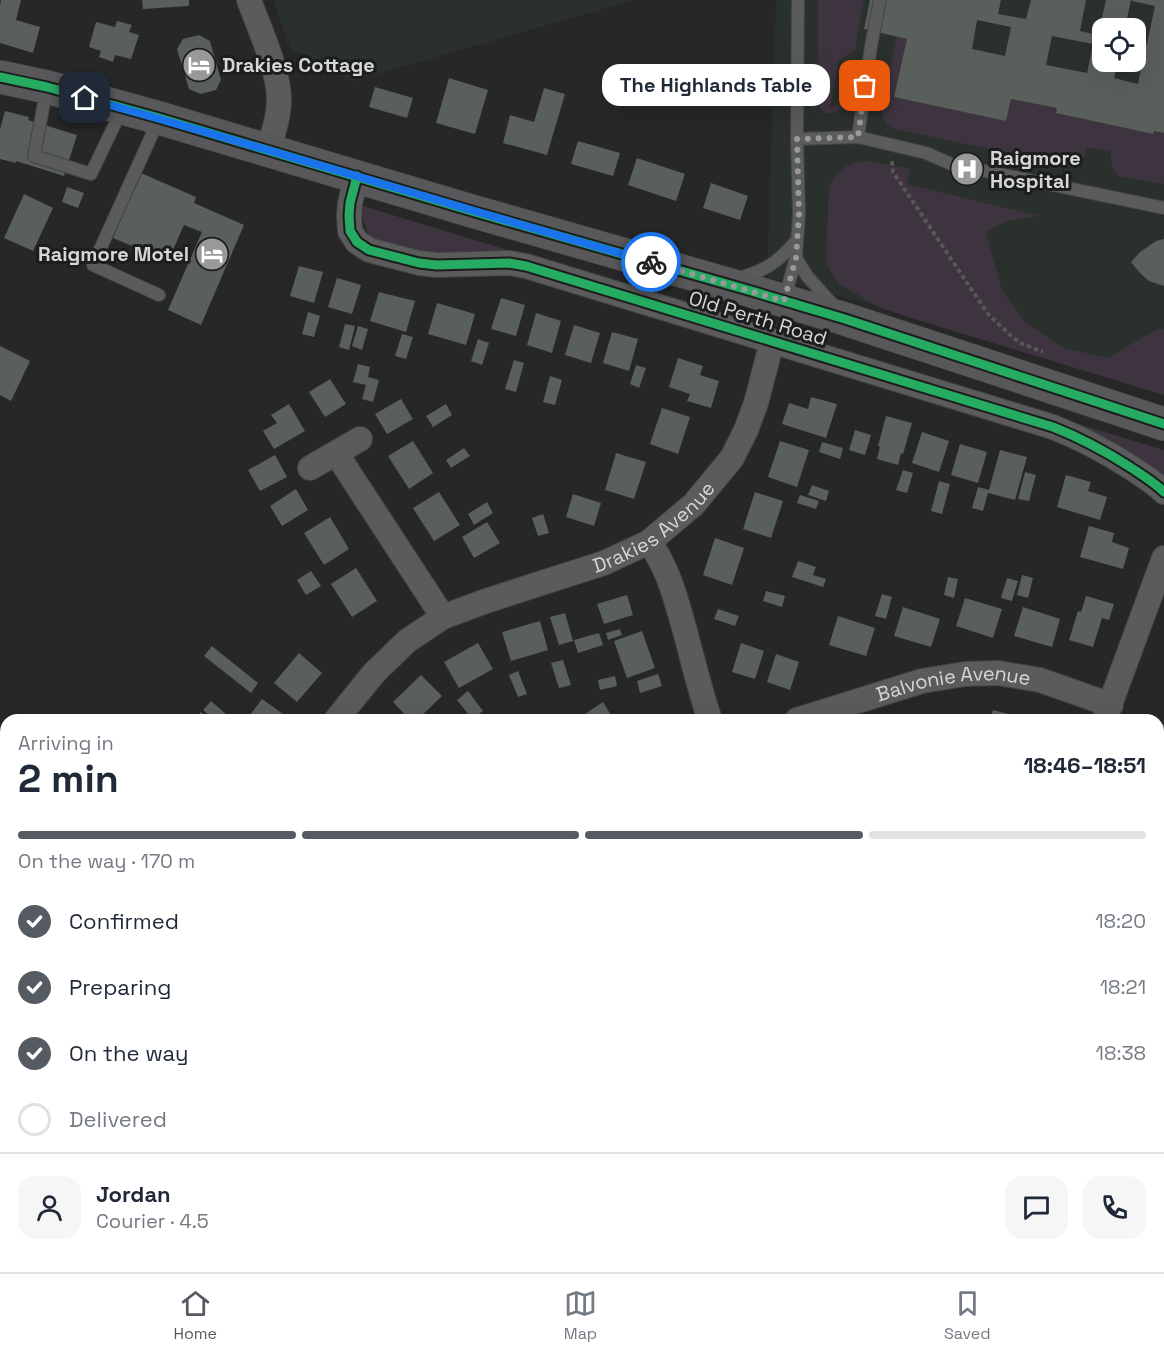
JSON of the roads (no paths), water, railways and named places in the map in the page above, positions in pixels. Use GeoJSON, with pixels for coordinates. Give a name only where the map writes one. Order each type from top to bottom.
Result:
{"type":"FeatureCollection","features":[{"type":"Feature","properties":{"kind":"main road","name":"Old Perth Road"},"geometry":{"type":"LineString","coordinates":[[0,76],[159,118],[784,301],[1164,424]]}},
{"type":"Feature","properties":{"kind":"street"},"geometry":{"type":"LineString","coordinates":[[249,0],[277,77],[279,99],[277,116],[268,150]]}},
{"type":"Feature","properties":{"kind":"street","name":"Old Perth Road"},"geometry":{"type":"LineString","coordinates":[[357,176],[350,203],[350,231],[357,242],[369,250],[419,263],[437,265],[509,263],[526,266],[1053,427],[1100,448],[1155,483],[1164,492]]}},
{"type":"Feature","properties":{"kind":"street","name":"Drakies Avenue"},"geometry":{"type":"LineString","coordinates":[[341,714],[374,672],[407,641],[443,617],[604,563],[649,542],[694,504],[732,458],[746,430],[756,403],[772,342]]}},
{"type":"Feature","properties":{"kind":"street"},"geometry":{"type":"LineString","coordinates":[[310,468],[360,439]]}},
{"type":"Feature","properties":{"kind":"street"},"geometry":{"type":"LineString","coordinates":[[336,453],[443,617]]}},
{"type":"Feature","properties":{"kind":"street"},"geometry":{"type":"LineString","coordinates":[[649,542],[672,585],[708,714]]}},
{"type":"Feature","properties":{"kind":"street"},"geometry":{"type":"LineString","coordinates":[[1108,712],[1164,558]]}},
{"type":"Feature","properties":{"kind":"street","name":"Balvonie Avenue"},"geometry":{"type":"LineString","coordinates":[[816,714],[922,681],[965,674],[998,672],[1040,680],[1108,712]]}},
{"type":"Feature","properties":{"kind":"lane"},"geometry":{"type":"LineString","coordinates":[[784,301],[796,258],[799,214],[798,0]]}},
{"type":"Feature","properties":{"kind":"lane"},"geometry":{"type":"LineString","coordinates":[[858,137],[880,0]]}},
{"type":"Feature","properties":{"kind":"lane"},"geometry":{"type":"LineString","coordinates":[[47,87],[34,156],[91,174],[123,108]]}},
{"type":"Feature","properties":{"kind":"lane"},"geometry":{"type":"LineString","coordinates":[[159,118],[93,265],[159,295]]}},
{"type":"Feature","properties":{"kind":"lane"},"geometry":{"type":"LineString","coordinates":[[797,139],[858,137],[926,153],[951,164],[1164,208]]}},
{"type":"Feature","properties":{"kind":"lane"},"geometry":{"type":"LineString","coordinates":[[723,283],[758,272],[782,257],[797,240]]}},
{"type":"Feature","properties":{"kind":"lane"},"geometry":{"type":"LineString","coordinates":[[796,258],[807,276],[845,320]]}},
{"type":"Feature","properties":{"kind":"place","name":"Drakies Cottage"},"geometry":{"type":"Point","coordinates":[199,65]}},
{"type":"Feature","properties":{"kind":"place","name":"The Highlands Table"},"geometry":{"type":"Point","coordinates":[865,86]}},
{"type":"Feature","properties":{"kind":"place","name":"Raigmore Hospital"},"geometry":{"type":"Point","coordinates":[967,169]}},
{"type":"Feature","properties":{"kind":"place","name":"Raigmore Motel"},"geometry":{"type":"Point","coordinates":[212,254]}}]}
